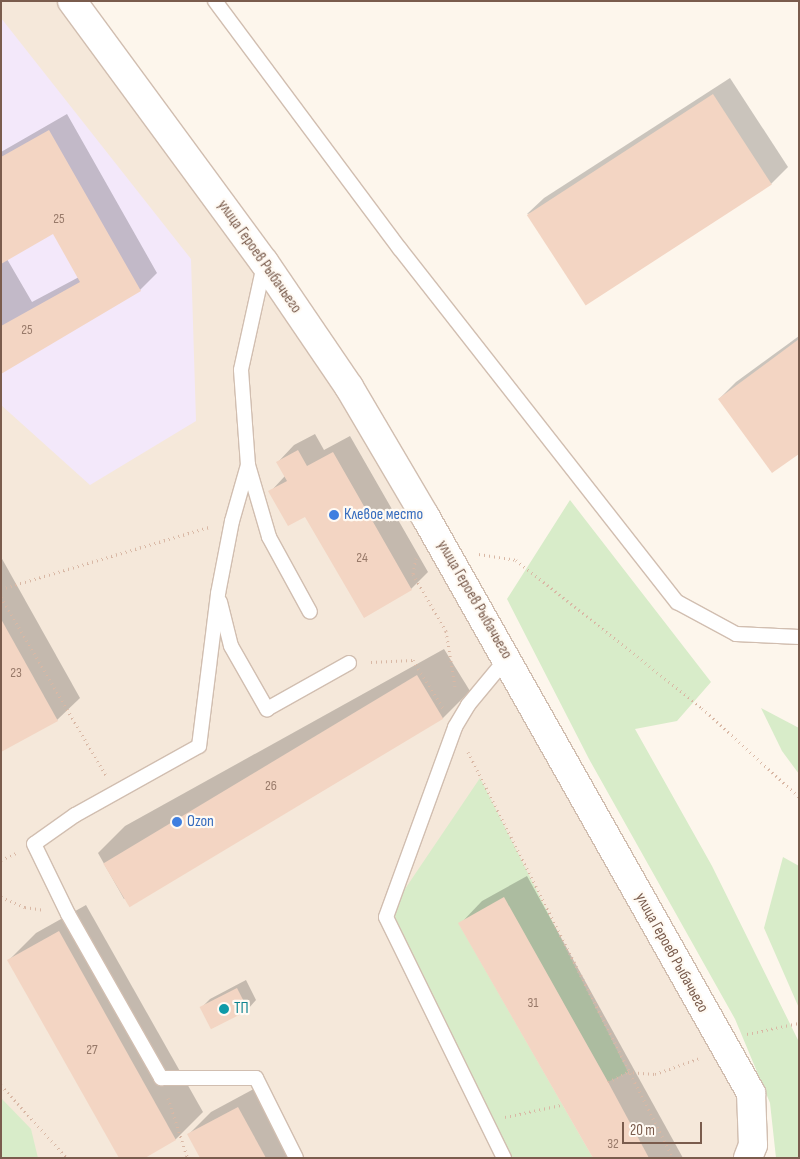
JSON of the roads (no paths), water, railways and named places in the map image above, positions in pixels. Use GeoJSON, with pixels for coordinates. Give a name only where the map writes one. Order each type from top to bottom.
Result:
{"type":"FeatureCollection","features":[{"type":"Feature","properties":{"kind":"street","name":"улица Героев Рыбачьего"},"geometry":{"type":"LineString","coordinates":[[72,1],[264,262],[349,387],[731,1039],[751,1093],[752,1145],[748,1158]]}},
{"type":"Feature","properties":{"kind":"lane"},"geometry":{"type":"LineString","coordinates":[[215,1],[400,249],[677,602],[736,634],[799,637]]}},
{"type":"Feature","properties":{"kind":"lane"},"geometry":{"type":"LineString","coordinates":[[264,262],[241,370],[248,465],[269,537],[310,612]]}},
{"type":"Feature","properties":{"kind":"lane"},"geometry":{"type":"LineString","coordinates":[[248,465],[232,520],[218,594],[199,746],[116,792],[34,844],[68,914],[161,1078],[256,1078],[296,1158]]}},
{"type":"Feature","properties":{"kind":"lane"},"geometry":{"type":"LineString","coordinates":[[218,594],[231,646],[267,709],[349,663]]}},
{"type":"Feature","properties":{"kind":"lane"},"geometry":{"type":"LineString","coordinates":[[504,1158],[386,917],[455,727],[468,705],[507,658]]}},
{"type":"Feature","properties":{"kind":"place","name":"Клевое место"},"geometry":{"type":"Point","coordinates":[334,515]}},
{"type":"Feature","properties":{"kind":"place","name":"Ozon"},"geometry":{"type":"Point","coordinates":[177,822]}},
{"type":"Feature","properties":{"kind":"place","name":"ТП"},"geometry":{"type":"Point","coordinates":[224,1009]}}]}
